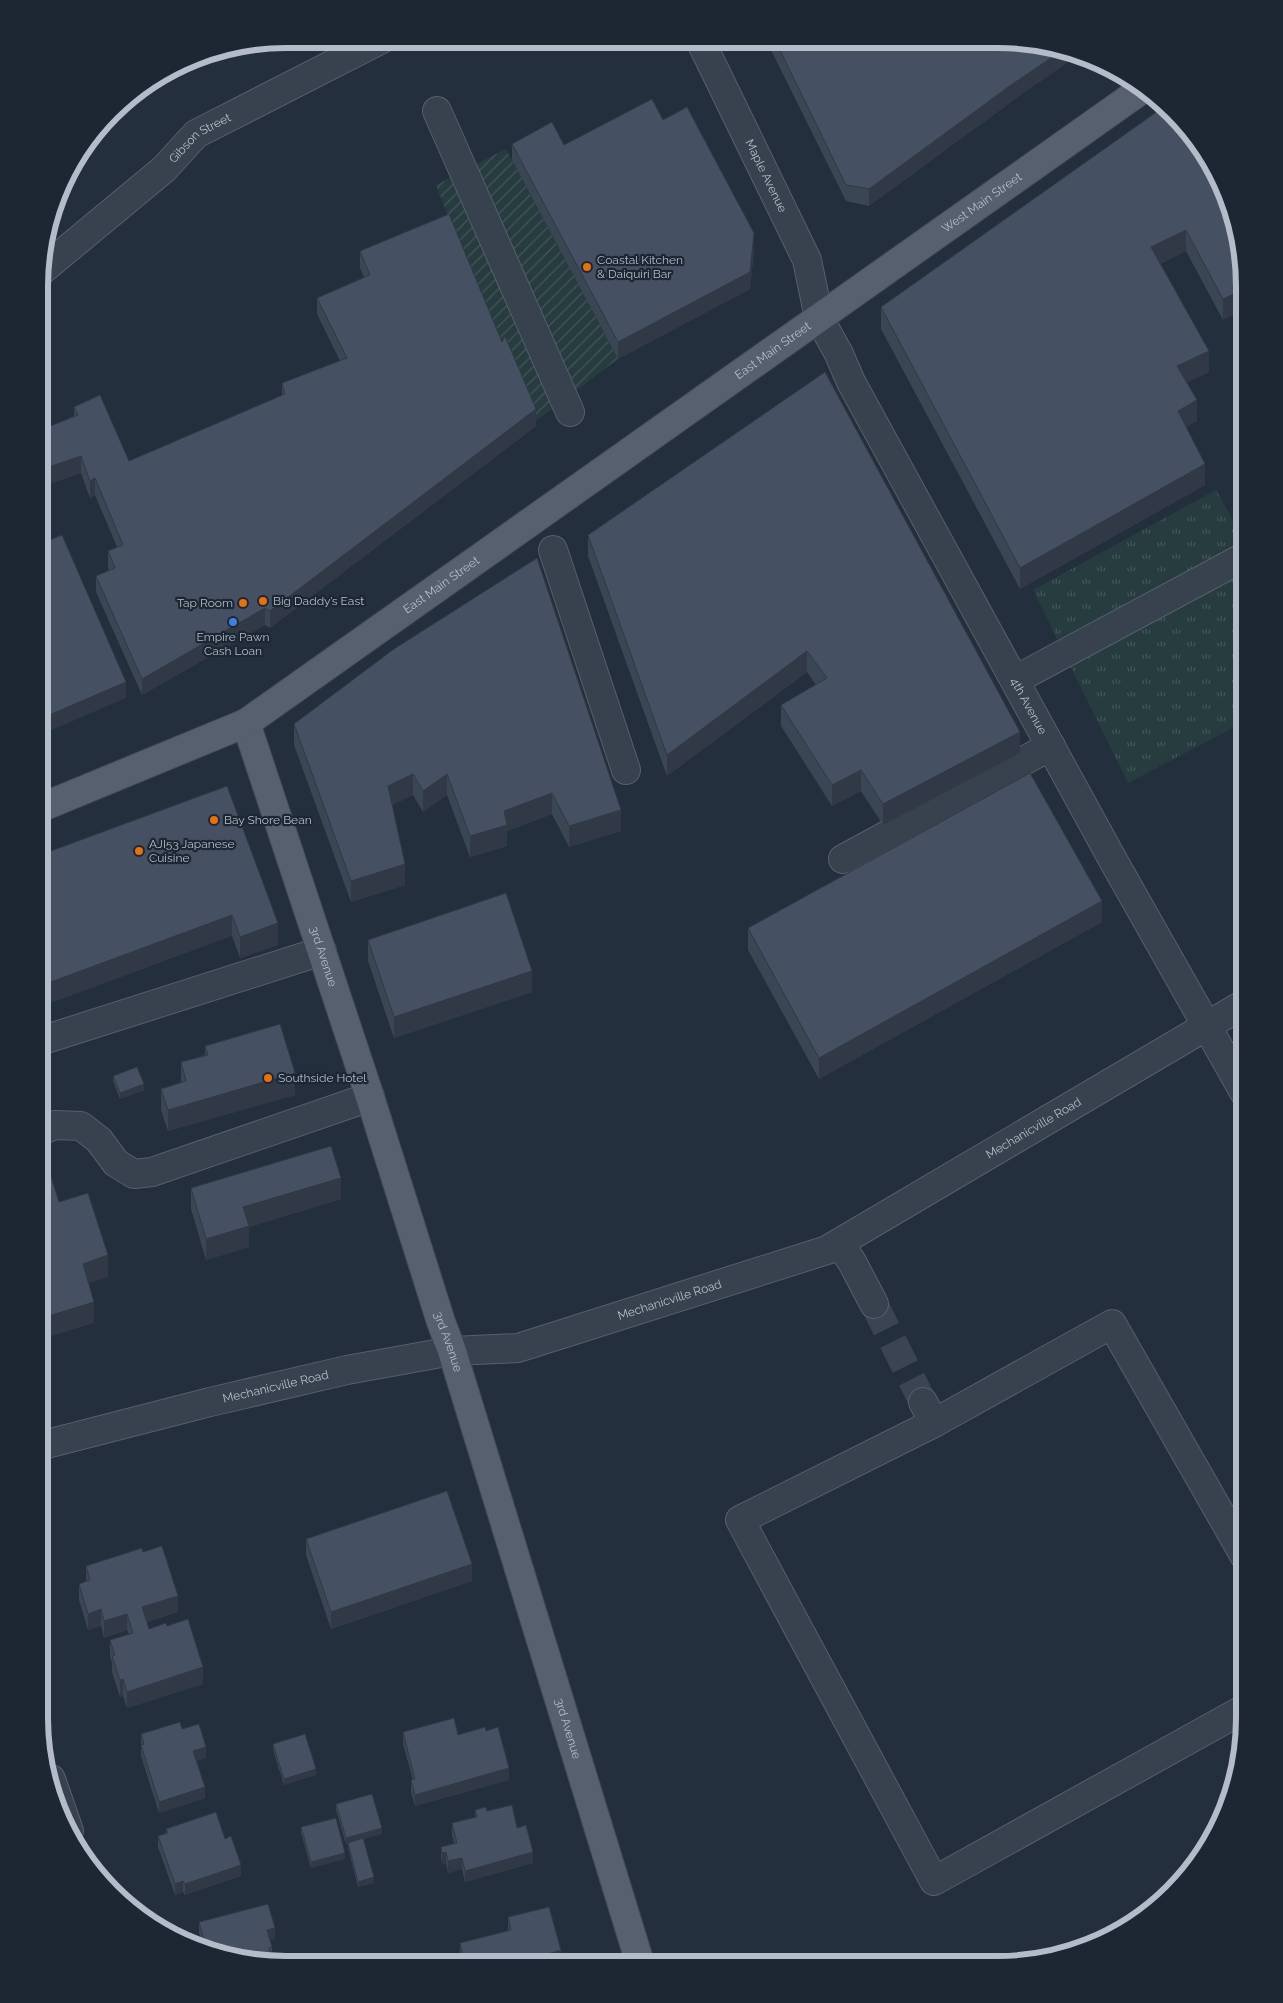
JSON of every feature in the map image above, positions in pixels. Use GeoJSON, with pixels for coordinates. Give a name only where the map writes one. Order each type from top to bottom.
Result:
{"type":"FeatureCollection","features":[{"type":"Feature","properties":{"kind":"main road","name":"West Main Street"},"geometry":{"type":"LineString","coordinates":[[819,318],[1137,93]]}},
{"type":"Feature","properties":{"kind":"main road","name":"East Main Street"},"geometry":{"type":"LineString","coordinates":[[48,805],[246,723],[819,318]]}},
{"type":"Feature","properties":{"kind":"main road","name":"3rd Avenue"},"geometry":{"type":"LineString","coordinates":[[246,723],[322,950],[452,1352],[638,1956]]}},
{"type":"Feature","properties":{"kind":"street","name":"Gibson Street"},"geometry":{"type":"LineString","coordinates":[[49,265],[164,169],[196,134],[364,48]]}},
{"type":"Feature","properties":{"kind":"street","name":"Maple Avenue"},"geometry":{"type":"LineString","coordinates":[[704,48],[807,260],[819,318]]}},
{"type":"Feature","properties":{"kind":"street"},"geometry":{"type":"LineString","coordinates":[[437,111],[570,412]]}},
{"type":"Feature","properties":{"kind":"street","name":"4th Avenue"},"geometry":{"type":"LineString","coordinates":[[819,318],[851,382],[1236,1078]]}},
{"type":"Feature","properties":{"kind":"street"},"geometry":{"type":"LineString","coordinates":[[552,550],[626,770]]}},
{"type":"Feature","properties":{"kind":"street"},"geometry":{"type":"LineString","coordinates":[[1015,680],[1236,561]]}},
{"type":"Feature","properties":{"kind":"street"},"geometry":{"type":"LineString","coordinates":[[843,859],[1051,746]]}},
{"type":"Feature","properties":{"kind":"street"},"geometry":{"type":"LineString","coordinates":[[48,1038],[322,950]]}},
{"type":"Feature","properties":{"kind":"street","name":"Mechanicville Road"},"geometry":{"type":"LineString","coordinates":[[48,1444],[210,1402],[346,1370],[452,1352],[518,1348],[827,1250],[1236,1009]]}},
{"type":"Feature","properties":{"kind":"street"},"geometry":{"type":"LineString","coordinates":[[48,1128],[55,1125],[81,1126],[99,1140],[116,1163],[134,1174],[152,1172],[370,1097]]}},
{"type":"Feature","properties":{"kind":"street"},"geometry":{"type":"LineString","coordinates":[[840,1242],[874,1304]]}},
{"type":"Feature","properties":{"kind":"street"},"geometry":{"type":"LineString","coordinates":[[1236,1541],[1112,1324],[928,1412],[740,1520],[934,1881],[1236,1714]]}},
{"type":"Feature","properties":{"kind":"green space"},"geometry":{"type":"Polygon","coordinates":[[[506,149],[618,359],[533,423],[436,185],[506,149]]]}},
{"type":"Feature","properties":{"kind":"green space"},"geometry":{"type":"Polygon","coordinates":[[[1216,490],[1236,526],[1236,726],[1128,783],[1033,590],[1216,490]]]}},
{"type":"Feature","properties":{"kind":"building"},"geometry":{"type":"Polygon","coordinates":[[[779,48],[1013,48],[1055,55],[1011,85],[869,189],[846,185],[779,48]]]}},
{"type":"Feature","properties":{"kind":"building"},"geometry":{"type":"Polygon","coordinates":[[[652,99],[663,120],[687,107],[754,233],[750,272],[618,342],[512,144],[552,122],[564,145],[652,99]]]}},
{"type":"Feature","properties":{"kind":"building"},"geometry":{"type":"Polygon","coordinates":[[[1159,110],[1177,128],[1204,166],[1223,209],[1233,254],[1236,293],[1223,299],[1186,230],[1151,247],[1209,351],[1177,366],[1197,400],[1178,411],[1205,464],[1020,568],[881,307],[1159,110]]]}},
{"type":"Feature","properties":{"kind":"building"},"geometry":{"type":"Polygon","coordinates":[[[449,214],[502,342],[505,336],[536,409],[270,611],[265,608],[142,679],[96,576],[115,568],[108,551],[123,545],[95,478],[90,481],[81,456],[48,467],[48,427],[78,415],[74,407],[100,395],[129,461],[285,394],[282,383],[347,358],[317,298],[370,275],[360,251],[449,214]]]}},
{"type":"Feature","properties":{"kind":"building"},"geometry":{"type":"Polygon","coordinates":[[[825,372],[1020,732],[883,804],[861,770],[832,785],[781,705],[827,678],[807,651],[667,755],[588,535],[825,372]]]}},
{"type":"Feature","properties":{"kind":"building"},"geometry":{"type":"Polygon","coordinates":[[[62,535],[126,682],[48,716],[48,541],[62,535]]]}},
{"type":"Feature","properties":{"kind":"building"},"geometry":{"type":"Polygon","coordinates":[[[537,558],[621,810],[569,826],[552,793],[504,811],[507,825],[470,836],[447,774],[423,791],[413,774],[388,786],[405,864],[351,881],[294,724],[394,649],[537,558]]]}},
{"type":"Feature","properties":{"kind":"building"},"geometry":{"type":"Polygon","coordinates":[[[1030,773],[1102,901],[819,1058],[748,928],[1030,773]]]}},
{"type":"Feature","properties":{"kind":"building"},"geometry":{"type":"Polygon","coordinates":[[[227,786],[278,923],[240,937],[232,915],[48,983],[48,852],[227,786]]]}},
{"type":"Feature","properties":{"kind":"building"},"geometry":{"type":"Polygon","coordinates":[[[506,893],[532,971],[394,1017],[368,940],[506,893]]]}},
{"type":"Feature","properties":{"kind":"building"},"geometry":{"type":"Polygon","coordinates":[[[280,1024],[295,1073],[168,1110],[161,1089],[186,1081],[181,1062],[208,1055],[205,1046],[280,1024]]]}},
{"type":"Feature","properties":{"kind":"building"},"geometry":{"type":"Polygon","coordinates":[[[137,1067],[144,1084],[120,1093],[113,1076],[137,1067]]]}},
{"type":"Feature","properties":{"kind":"building"},"geometry":{"type":"Polygon","coordinates":[[[331,1146],[341,1178],[243,1207],[249,1226],[206,1239],[191,1188],[331,1146]]]}},
{"type":"Feature","properties":{"kind":"building"},"geometry":{"type":"Polygon","coordinates":[[[48,1167],[59,1202],[88,1193],[108,1255],[83,1264],[94,1302],[48,1316],[48,1167]]]}},
{"type":"Feature","properties":{"kind":"building"},"geometry":{"type":"Polygon","coordinates":[[[447,1491],[472,1564],[331,1612],[306,1539],[447,1491]]]}},
{"type":"Feature","properties":{"kind":"building"},"geometry":{"type":"Polygon","coordinates":[[[162,1546],[178,1596],[142,1607],[149,1629],[166,1623],[167,1626],[188,1619],[203,1667],[127,1692],[123,1679],[120,1680],[112,1656],[115,1655],[110,1640],[133,1633],[127,1614],[104,1621],[101,1609],[88,1614],[79,1584],[90,1580],[86,1566],[142,1548],[143,1552],[162,1546]]]}},
{"type":"Feature","properties":{"kind":"building"},"geometry":{"type":"Polygon","coordinates":[[[454,1718],[458,1735],[485,1727],[486,1731],[498,1727],[509,1768],[415,1795],[411,1780],[415,1779],[403,1732],[454,1718]]]}},
{"type":"Feature","properties":{"kind":"building"},"geometry":{"type":"Polygon","coordinates":[[[180,1722],[182,1729],[199,1724],[206,1747],[193,1751],[205,1787],[159,1802],[141,1745],[144,1744],[141,1734],[180,1722]]]}},
{"type":"Feature","properties":{"kind":"building"},"geometry":{"type":"Polygon","coordinates":[[[305,1734],[316,1769],[284,1779],[273,1744],[305,1734]]]}},
{"type":"Feature","properties":{"kind":"building"},"geometry":{"type":"Polygon","coordinates":[[[372,1794],[382,1828],[346,1838],[336,1804],[372,1794]]]}},
{"type":"Feature","properties":{"kind":"building"},"geometry":{"type":"Polygon","coordinates":[[[512,1805],[517,1828],[526,1825],[533,1852],[465,1871],[462,1858],[448,1861],[446,1852],[442,1853],[441,1847],[457,1843],[452,1823],[477,1817],[475,1810],[486,1807],[487,1811],[512,1805]]]}},
{"type":"Feature","properties":{"kind":"building"},"geometry":{"type":"Polygon","coordinates":[[[216,1812],[225,1839],[231,1836],[241,1865],[185,1884],[183,1881],[175,1884],[158,1836],[168,1833],[166,1829],[216,1812]]]}},
{"type":"Feature","properties":{"kind":"building"},"geometry":{"type":"Polygon","coordinates":[[[336,1818],[345,1853],[311,1862],[301,1827],[336,1818]]]}},
{"type":"Feature","properties":{"kind":"building"},"geometry":{"type":"Polygon","coordinates":[[[363,1838],[374,1877],[358,1882],[348,1843],[363,1838]]]}},
{"type":"Feature","properties":{"kind":"building"},"geometry":{"type":"Polygon","coordinates":[[[268,1904],[275,1928],[267,1930],[272,1947],[269,1948],[271,1955],[239,1951],[204,1941],[199,1922],[268,1904]]]}},
{"type":"Feature","properties":{"kind":"building"},"geometry":{"type":"Polygon","coordinates":[[[549,1907],[561,1950],[542,1956],[463,1956],[460,1943],[511,1930],[508,1917],[549,1907]]]}},
{"type":"Feature","properties":{"kind":"tunnel"},"geometry":{"type":"LineString","coordinates":[[874,1304],[923,1402]]}},
{"type":"Feature","properties":{"kind":"place","name":"Coastal Kitchen & Daiquiri Bar"},"geometry":{"type":"Point","coordinates":[587,267]}},
{"type":"Feature","properties":{"kind":"place","name":"Big Daddy’s East"},"geometry":{"type":"Point","coordinates":[263,601]}},
{"type":"Feature","properties":{"kind":"place","name":"Tap Room"},"geometry":{"type":"Point","coordinates":[243,603]}},
{"type":"Feature","properties":{"kind":"place","name":"Empire Pawn Cash Loan"},"geometry":{"type":"Point","coordinates":[233,622]}},
{"type":"Feature","properties":{"kind":"place","name":"Bay Shore Bean"},"geometry":{"type":"Point","coordinates":[214,820]}},
{"type":"Feature","properties":{"kind":"place","name":"AJI53 Japanese Cuisine"},"geometry":{"type":"Point","coordinates":[139,851]}},
{"type":"Feature","properties":{"kind":"place","name":"Southside Hotel"},"geometry":{"type":"Point","coordinates":[268,1078]}}]}
